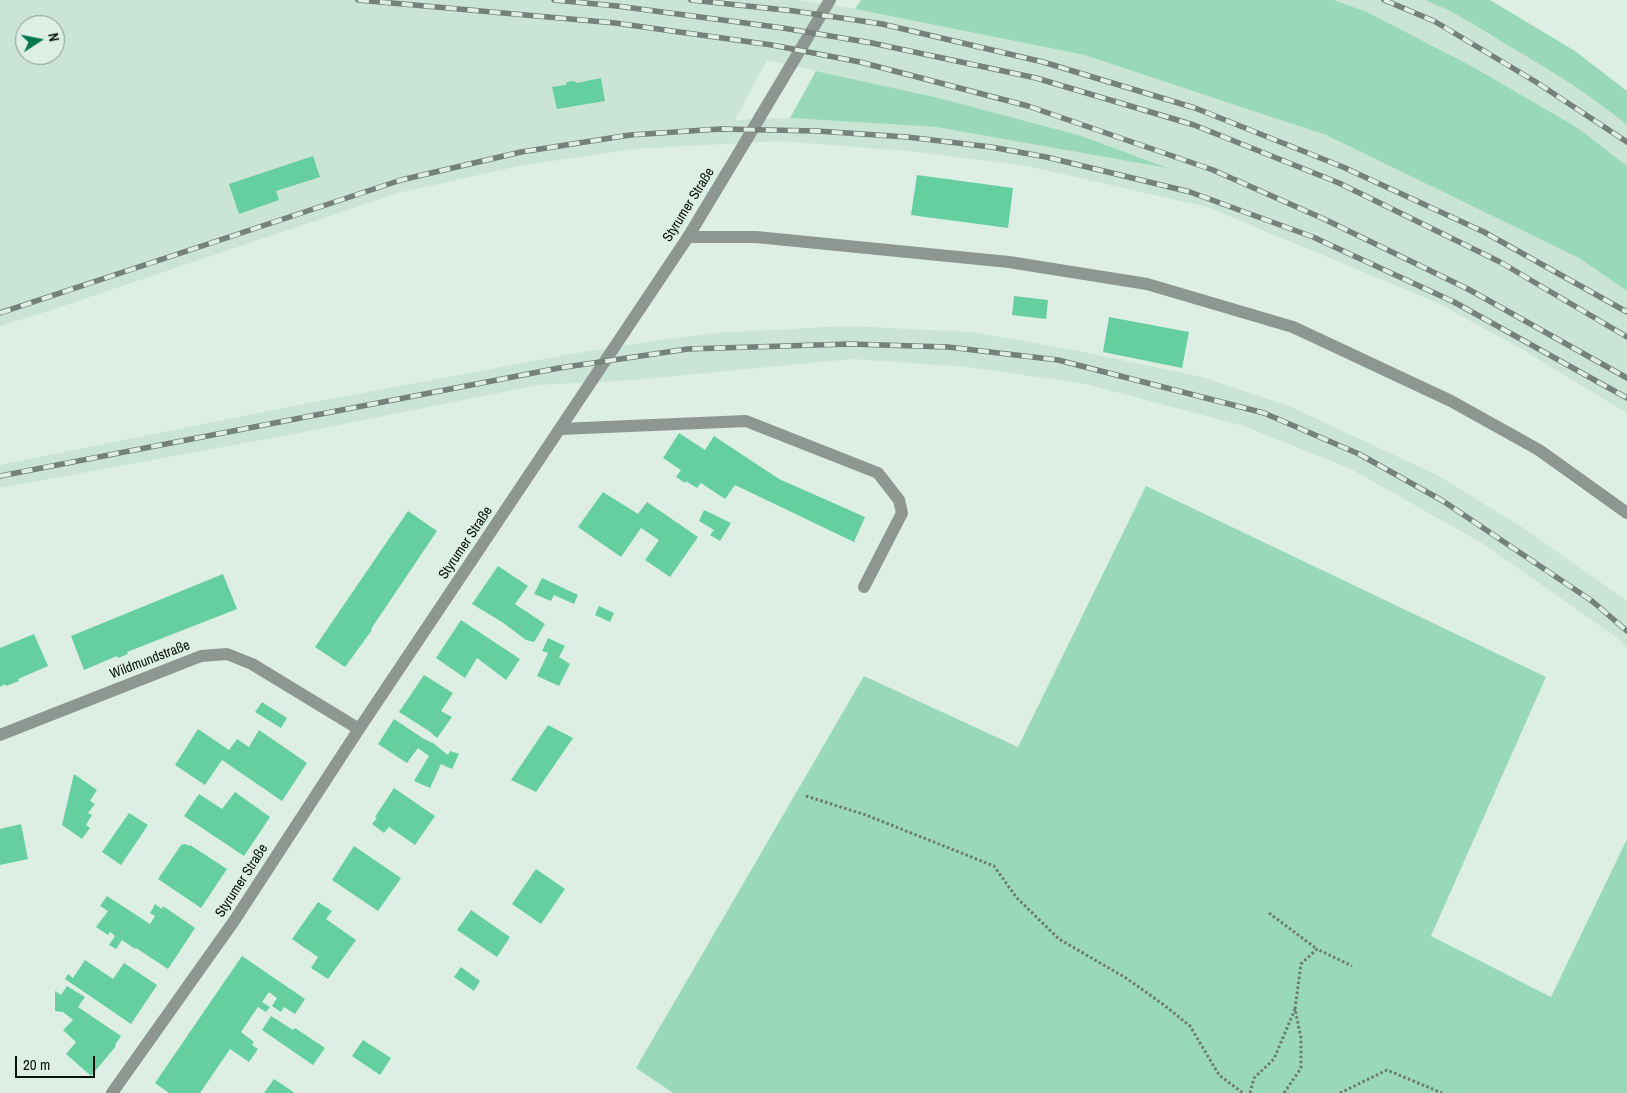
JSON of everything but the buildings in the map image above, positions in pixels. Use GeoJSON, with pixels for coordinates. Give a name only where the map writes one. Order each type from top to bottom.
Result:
{"type":"FeatureCollection","features":[{"type":"Feature","properties":{"kind":"street","name":"Styrumer Straße"},"geometry":{"type":"LineString","coordinates":[[112,1093],[234,921],[359,729],[688,237],[830,0]]}},
{"type":"Feature","properties":{"kind":"street"},"geometry":{"type":"LineString","coordinates":[[688,237],[756,237],[1009,262],[1147,284],[1166,289],[1293,327],[1451,401],[1539,450],[1627,514]]}},
{"type":"Feature","properties":{"kind":"street"},"geometry":{"type":"LineString","coordinates":[[560,429],[746,421],[878,473],[899,500],[902,513],[864,587]]}},
{"type":"Feature","properties":{"kind":"street","name":"Wildmundstraße"},"geometry":{"type":"LineString","coordinates":[[0,735],[201,656],[226,654],[252,664],[359,729]]}},
{"type":"Feature","properties":{"kind":"path"},"geometry":{"type":"LineString","coordinates":[[806,796],[866,815],[994,866],[1016,897],[1059,938],[1126,978],[1190,1026],[1219,1075],[1243,1093]]}},
{"type":"Feature","properties":{"kind":"path"},"geometry":{"type":"LineString","coordinates":[[1269,913],[1316,949],[1352,966]]}},
{"type":"Feature","properties":{"kind":"path"},"geometry":{"type":"LineString","coordinates":[[1250,1093],[1254,1078],[1274,1059],[1295,1008],[1301,964],[1316,949]]}},
{"type":"Feature","properties":{"kind":"path"},"geometry":{"type":"LineString","coordinates":[[1284,1093],[1301,1068],[1301,1038],[1295,1008]]}},
{"type":"Feature","properties":{"kind":"path"},"geometry":{"type":"LineString","coordinates":[[1340,1093],[1387,1070],[1442,1093]]}},
{"type":"Feature","properties":{"kind":"shaded area"},"geometry":{"type":"Polygon","coordinates":[[[0,0],[797,0],[855,9],[1084,55],[1326,135],[1579,258],[1627,291],[1627,413],[1525,351],[1438,303],[1207,207],[1027,166],[907,151],[780,141],[633,149],[519,166],[398,193],[0,326],[0,0]],[[767,60],[735,120],[790,118],[936,127],[1164,166],[1082,136],[939,98],[767,60]]]}},
{"type":"Feature","properties":{"kind":"shaded area"},"geometry":{"type":"Polygon","coordinates":[[[1334,0],[1425,0],[1451,11],[1529,57],[1604,106],[1627,125],[1627,166],[1578,128],[1475,68],[1367,12],[1334,0]]]}},
{"type":"Feature","properties":{"kind":"shaded area"},"geometry":{"type":"Polygon","coordinates":[[[847,326],[972,332],[1074,350],[1202,377],[1289,406],[1437,475],[1522,527],[1627,601],[1627,648],[1616,637],[1482,543],[1349,468],[1244,426],[1085,384],[967,367],[852,359],[633,380],[538,385],[299,433],[0,488],[0,465],[298,405],[571,354],[641,343],[713,333],[847,326]]]}},
{"type":"Feature","properties":{"kind":"green space"},"geometry":{"type":"Polygon","coordinates":[[[861,0],[1334,0],[1367,12],[1475,68],[1578,128],[1627,166],[1627,291],[1579,258],[1326,135],[1084,55],[855,9],[861,0]]]}},
{"type":"Feature","properties":{"kind":"green space"},"geometry":{"type":"Polygon","coordinates":[[[1425,0],[1490,0],[1575,51],[1627,91],[1627,125],[1585,93],[1555,74],[1468,21],[1425,0]]]}},
{"type":"Feature","properties":{"kind":"green space"},"geometry":{"type":"Polygon","coordinates":[[[816,71],[939,98],[1082,136],[1168,168],[936,127],[790,118],[816,71]]]}},
{"type":"Feature","properties":{"kind":"green space"},"geometry":{"type":"Polygon","coordinates":[[[1146,486],[1546,677],[1431,936],[1551,997],[1627,839],[1627,1093],[673,1093],[636,1068],[864,676],[1018,747],[1146,486]]]}},
{"type":"Feature","properties":{"kind":"railway"},"geometry":{"type":"LineString","coordinates":[[358,0],[615,23],[772,45],[860,62],[1028,106],[1213,170],[1324,219],[1468,289],[1627,378]]}},
{"type":"Feature","properties":{"kind":"railway"},"geometry":{"type":"LineString","coordinates":[[554,0],[617,6],[783,28],[872,43],[1036,78],[1194,125],[1339,183],[1500,262],[1627,337]]}},
{"type":"Feature","properties":{"kind":"railway"},"geometry":{"type":"LineString","coordinates":[[691,0],[794,11],[882,24],[1043,62],[1195,108],[1343,167],[1484,232],[1627,312]]}},
{"type":"Feature","properties":{"kind":"railway"},"geometry":{"type":"LineString","coordinates":[[1384,0],[1434,21],[1536,82],[1627,142]]}},
{"type":"Feature","properties":{"kind":"railway"},"geometry":{"type":"LineString","coordinates":[[0,313],[401,180],[521,152],[630,135],[720,129],[817,131],[907,137],[991,147],[1046,157],[1190,192],[1313,237],[1454,302],[1627,398]]}},
{"type":"Feature","properties":{"kind":"railway"},"geometry":{"type":"LineString","coordinates":[[0,476],[559,368],[688,349],[849,344],[948,347],[1058,360],[1264,413],[1359,454],[1443,501],[1592,601],[1627,631]]}}]}
